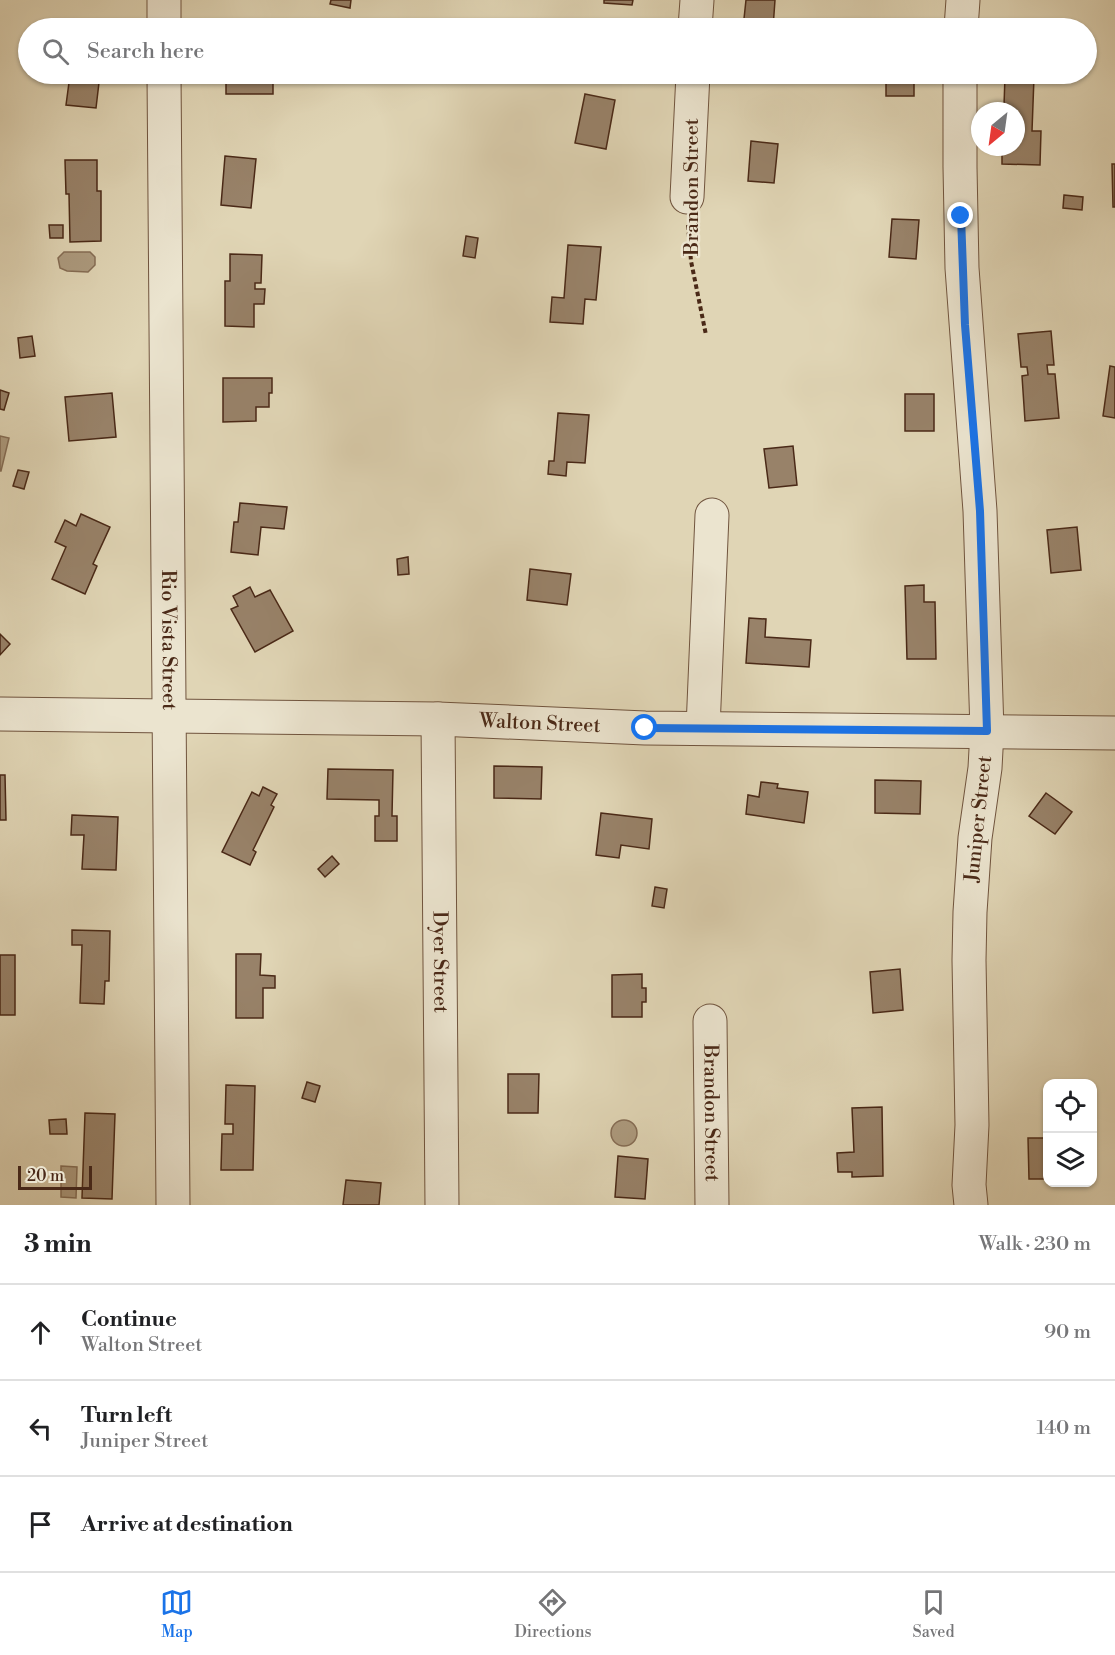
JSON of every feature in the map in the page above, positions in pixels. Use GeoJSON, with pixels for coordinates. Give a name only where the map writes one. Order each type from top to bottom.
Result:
{"type":"FeatureCollection","features":[{"type":"Feature","properties":{"kind":"street"},"geometry":{"type":"LineString","coordinates":[[164,0],[164,18]]}},
{"type":"Feature","properties":{"kind":"street"},"geometry":{"type":"LineString","coordinates":[[696,18],[697,0]]}},
{"type":"Feature","properties":{"kind":"street"},"geometry":{"type":"LineString","coordinates":[[962,18],[963,0]]}},
{"type":"Feature","properties":{"kind":"street","name":"Rio Vista Street"},"geometry":{"type":"LineString","coordinates":[[164,84],[173,1205]]}},
{"type":"Feature","properties":{"kind":"street","name":"Brandon Street"},"geometry":{"type":"LineString","coordinates":[[687,197],[693,84]]}},
{"type":"Feature","properties":{"kind":"street","name":"Juniper Street"},"geometry":{"type":"LineString","coordinates":[[960,84],[962,268],[980,511],[987,731],[985,768],[975,838],[970,912],[972,1125],[969,1185],[971,1205]]}},
{"type":"Feature","properties":{"kind":"street"},"geometry":{"type":"LineString","coordinates":[[703,728],[712,515]]}},
{"type":"Feature","properties":{"kind":"street","name":"Walton Street"},"geometry":{"type":"LineString","coordinates":[[0,714],[438,719],[645,728],[1115,732]]}},
{"type":"Feature","properties":{"kind":"street","name":"Dyer Street"},"geometry":{"type":"LineString","coordinates":[[438,719],[442,1205]]}},
{"type":"Feature","properties":{"kind":"street","name":"Brandon Street"},"geometry":{"type":"LineString","coordinates":[[710,1021],[712,1205]]}},
{"type":"Feature","properties":{"kind":"path","name":"Brandon Street"},"geometry":{"type":"LineString","coordinates":[[687,197],[691,261],[706,335]]}},
{"type":"Feature","properties":{"kind":"shaded area"},"geometry":{"type":"Polygon","coordinates":[[[64,252],[90,252],[95,257],[95,265],[88,272],[67,271],[60,268],[58,258],[64,252]]]}},
{"type":"Feature","properties":{"kind":"shaded area"},"geometry":{"type":"Polygon","coordinates":[[[0,436],[9,438],[1,471],[0,471],[0,436]]]}},
{"type":"Feature","properties":{"kind":"shaded area"},"geometry":{"type":"Polygon","coordinates":[[[624,1120],[633,1124],[637,1133],[633,1142],[624,1146],[615,1142],[611,1133],[615,1124],[624,1120]]]}},
{"type":"Feature","properties":{"kind":"shaded area"},"geometry":{"type":"Polygon","coordinates":[[[61,1166],[77,1167],[76,1198],[61,1197],[61,1166]]]}},
{"type":"Feature","properties":{"kind":"building"},"geometry":{"type":"Polygon","coordinates":[[[331,0],[351,0],[350,8],[330,4],[331,0]]]}},
{"type":"Feature","properties":{"kind":"building"},"geometry":{"type":"Polygon","coordinates":[[[604,0],[633,0],[632,5],[604,3],[604,0]]]}},
{"type":"Feature","properties":{"kind":"building"},"geometry":{"type":"Polygon","coordinates":[[[746,0],[775,0],[774,18],[744,18],[746,0]]]}},
{"type":"Feature","properties":{"kind":"building"},"geometry":{"type":"Polygon","coordinates":[[[69,84],[99,84],[96,108],[66,105],[69,84]]]}},
{"type":"Feature","properties":{"kind":"building"},"geometry":{"type":"Polygon","coordinates":[[[226,84],[273,84],[273,94],[226,94],[226,84]]]}},
{"type":"Feature","properties":{"kind":"building"},"geometry":{"type":"Polygon","coordinates":[[[886,84],[914,84],[914,96],[886,96],[886,84]]]}},
{"type":"Feature","properties":{"kind":"building"},"geometry":{"type":"Polygon","coordinates":[[[1005,84],[1034,84],[1032,131],[1041,131],[1040,165],[1002,164],[1002,156],[1025,156],[1025,102],[1004,102],[1005,84]]]}},
{"type":"Feature","properties":{"kind":"building"},"geometry":{"type":"Polygon","coordinates":[[[585,94],[615,100],[606,149],[575,143],[585,94]]]}},
{"type":"Feature","properties":{"kind":"building"},"geometry":{"type":"Polygon","coordinates":[[[751,141],[778,144],[774,183],[748,181],[751,141]]]}},
{"type":"Feature","properties":{"kind":"building"},"geometry":{"type":"Polygon","coordinates":[[[225,156],[256,159],[251,208],[221,205],[225,156]]]}},
{"type":"Feature","properties":{"kind":"building"},"geometry":{"type":"Polygon","coordinates":[[[65,160],[97,160],[97,191],[101,191],[101,241],[70,242],[69,194],[66,194],[65,160]]]}},
{"type":"Feature","properties":{"kind":"building"},"geometry":{"type":"Polygon","coordinates":[[[1112,164],[1115,164],[1115,207],[1113,207],[1112,164]]]}},
{"type":"Feature","properties":{"kind":"building"},"geometry":{"type":"Polygon","coordinates":[[[1064,195],[1083,197],[1082,210],[1063,208],[1064,195]]]}},
{"type":"Feature","properties":{"kind":"building"},"geometry":{"type":"Polygon","coordinates":[[[892,219],[919,220],[916,259],[889,257],[892,219]]]}},
{"type":"Feature","properties":{"kind":"building"},"geometry":{"type":"Polygon","coordinates":[[[49,225],[63,225],[63,238],[50,238],[49,225]]]}},
{"type":"Feature","properties":{"kind":"building"},"geometry":{"type":"Polygon","coordinates":[[[466,236],[478,238],[475,258],[463,256],[466,236]]]}},
{"type":"Feature","properties":{"kind":"building"},"geometry":{"type":"Polygon","coordinates":[[[568,245],[601,247],[596,300],[585,299],[583,324],[550,322],[552,297],[564,298],[568,245]]]}},
{"type":"Feature","properties":{"kind":"building"},"geometry":{"type":"Polygon","coordinates":[[[230,254],[262,255],[261,283],[255,283],[255,289],[265,289],[264,304],[254,304],[254,327],[225,326],[225,281],[230,281],[230,254]]]}},
{"type":"Feature","properties":{"kind":"building"},"geometry":{"type":"Polygon","coordinates":[[[1051,331],[1054,365],[1047,365],[1048,374],[1055,374],[1059,418],[1025,421],[1022,376],[1028,375],[1027,367],[1021,367],[1018,334],[1051,331]]]}},
{"type":"Feature","properties":{"kind":"building"},"geometry":{"type":"Polygon","coordinates":[[[32,336],[35,356],[20,358],[18,338],[32,336]]]}},
{"type":"Feature","properties":{"kind":"building"},"geometry":{"type":"Polygon","coordinates":[[[1110,366],[1115,367],[1115,418],[1103,416],[1110,366]]]}},
{"type":"Feature","properties":{"kind":"building"},"geometry":{"type":"Polygon","coordinates":[[[223,378],[272,378],[269,407],[256,407],[256,421],[223,422],[223,378]]]}},
{"type":"Feature","properties":{"kind":"building"},"geometry":{"type":"Polygon","coordinates":[[[0,390],[9,393],[4,410],[0,409],[0,390]]]}},
{"type":"Feature","properties":{"kind":"building"},"geometry":{"type":"Polygon","coordinates":[[[112,393],[116,437],[69,441],[65,397],[112,393]]]}},
{"type":"Feature","properties":{"kind":"building"},"geometry":{"type":"Polygon","coordinates":[[[905,394],[934,394],[934,431],[905,431],[905,394]]]}},
{"type":"Feature","properties":{"kind":"building"},"geometry":{"type":"Polygon","coordinates":[[[558,413],[589,415],[585,463],[567,462],[566,476],[548,474],[549,461],[554,461],[558,413]]]}},
{"type":"Feature","properties":{"kind":"building"},"geometry":{"type":"Polygon","coordinates":[[[793,446],[797,485],[769,488],[764,449],[793,446]]]}},
{"type":"Feature","properties":{"kind":"building"},"geometry":{"type":"Polygon","coordinates":[[[18,470],[29,472],[24,489],[13,486],[18,470]]]}},
{"type":"Feature","properties":{"kind":"building"},"geometry":{"type":"Polygon","coordinates":[[[240,503],[287,507],[284,529],[261,527],[258,555],[231,552],[234,522],[238,522],[240,503]]]}},
{"type":"Feature","properties":{"kind":"building"},"geometry":{"type":"Polygon","coordinates":[[[81,514],[110,527],[93,564],[97,566],[85,594],[52,579],[66,547],[55,542],[65,520],[76,526],[81,514]]]}},
{"type":"Feature","properties":{"kind":"building"},"geometry":{"type":"Polygon","coordinates":[[[1077,527],[1081,570],[1051,573],[1047,530],[1077,527]]]}},
{"type":"Feature","properties":{"kind":"building"},"geometry":{"type":"Polygon","coordinates":[[[408,557],[409,574],[398,575],[397,559],[408,557]]]}},
{"type":"Feature","properties":{"kind":"building"},"geometry":{"type":"Polygon","coordinates":[[[530,569],[571,574],[567,605],[527,600],[530,569]]]}},
{"type":"Feature","properties":{"kind":"building"},"geometry":{"type":"Polygon","coordinates":[[[924,585],[924,602],[935,602],[936,659],[907,659],[905,586],[924,585]]]}},
{"type":"Feature","properties":{"kind":"building"},"geometry":{"type":"Polygon","coordinates":[[[250,587],[255,597],[270,590],[293,631],[255,652],[231,609],[238,606],[233,596],[250,587]]]}},
{"type":"Feature","properties":{"kind":"building"},"geometry":{"type":"Polygon","coordinates":[[[749,618],[766,619],[765,637],[811,640],[809,667],[746,663],[749,618]]]}},
{"type":"Feature","properties":{"kind":"building"},"geometry":{"type":"Polygon","coordinates":[[[0,634],[10,644],[0,655],[0,634]]]}},
{"type":"Feature","properties":{"kind":"building"},"geometry":{"type":"Polygon","coordinates":[[[494,766],[542,767],[541,799],[494,798],[494,766]]]}},
{"type":"Feature","properties":{"kind":"building"},"geometry":{"type":"Polygon","coordinates":[[[328,769],[393,770],[392,816],[397,816],[397,841],[375,841],[375,816],[379,816],[379,800],[327,799],[328,769]]]}},
{"type":"Feature","properties":{"kind":"building"},"geometry":{"type":"Polygon","coordinates":[[[0,775],[5,775],[6,820],[0,820],[0,775]]]}},
{"type":"Feature","properties":{"kind":"building"},"geometry":{"type":"Polygon","coordinates":[[[875,780],[921,781],[920,814],[875,813],[875,780]]]}},
{"type":"Feature","properties":{"kind":"building"},"geometry":{"type":"Polygon","coordinates":[[[761,782],[778,784],[777,788],[808,792],[804,823],[746,814],[748,795],[759,797],[761,782]]]}},
{"type":"Feature","properties":{"kind":"building"},"geometry":{"type":"Polygon","coordinates":[[[263,787],[277,794],[271,805],[274,807],[253,850],[256,852],[250,865],[222,852],[252,792],[259,796],[263,787]]]}},
{"type":"Feature","properties":{"kind":"building"},"geometry":{"type":"Polygon","coordinates":[[[1046,793],[1072,812],[1055,834],[1029,816],[1046,793]]]}},
{"type":"Feature","properties":{"kind":"building"},"geometry":{"type":"Polygon","coordinates":[[[601,813],[652,819],[649,849],[621,845],[619,858],[596,855],[601,813]]]}},
{"type":"Feature","properties":{"kind":"building"},"geometry":{"type":"Polygon","coordinates":[[[72,815],[118,817],[116,870],[82,869],[84,835],[71,835],[72,815]]]}},
{"type":"Feature","properties":{"kind":"building"},"geometry":{"type":"Polygon","coordinates":[[[332,856],[339,864],[325,877],[318,869],[332,856]]]}},
{"type":"Feature","properties":{"kind":"building"},"geometry":{"type":"Polygon","coordinates":[[[655,887],[667,889],[664,908],[652,906],[655,887]]]}},
{"type":"Feature","properties":{"kind":"building"},"geometry":{"type":"Polygon","coordinates":[[[72,930],[110,931],[109,981],[105,981],[104,1004],[80,1003],[82,945],[72,945],[72,930]]]}},
{"type":"Feature","properties":{"kind":"building"},"geometry":{"type":"Polygon","coordinates":[[[236,954],[261,954],[260,975],[275,976],[275,988],[263,988],[263,1018],[236,1018],[236,954]]]}},
{"type":"Feature","properties":{"kind":"building"},"geometry":{"type":"Polygon","coordinates":[[[0,955],[15,955],[15,1015],[0,1015],[0,955]]]}},
{"type":"Feature","properties":{"kind":"building"},"geometry":{"type":"Polygon","coordinates":[[[900,969],[903,1010],[873,1013],[870,972],[900,969]]]}},
{"type":"Feature","properties":{"kind":"building"},"geometry":{"type":"Polygon","coordinates":[[[642,974],[642,988],[646,988],[646,1002],[642,1002],[642,1017],[612,1017],[612,975],[642,974]]]}},
{"type":"Feature","properties":{"kind":"building"},"geometry":{"type":"Polygon","coordinates":[[[508,1074],[539,1074],[538,1113],[508,1113],[508,1074]]]}},
{"type":"Feature","properties":{"kind":"building"},"geometry":{"type":"Polygon","coordinates":[[[307,1082],[320,1086],[315,1102],[302,1098],[307,1082]]]}},
{"type":"Feature","properties":{"kind":"building"},"geometry":{"type":"Polygon","coordinates":[[[226,1085],[255,1086],[253,1170],[221,1170],[222,1134],[233,1134],[233,1124],[225,1124],[226,1085]]]}},
{"type":"Feature","properties":{"kind":"building"},"geometry":{"type":"Polygon","coordinates":[[[882,1107],[883,1176],[852,1177],[852,1172],[838,1172],[837,1153],[854,1152],[852,1108],[882,1107]]]}},
{"type":"Feature","properties":{"kind":"building"},"geometry":{"type":"Polygon","coordinates":[[[85,1113],[115,1114],[112,1199],[82,1198],[85,1113]]]}},
{"type":"Feature","properties":{"kind":"building"},"geometry":{"type":"Polygon","coordinates":[[[66,1119],[67,1134],[50,1134],[49,1120],[66,1119]]]}},
{"type":"Feature","properties":{"kind":"building"},"geometry":{"type":"Polygon","coordinates":[[[1028,1138],[1043,1138],[1043,1179],[1029,1179],[1028,1138]]]}},
{"type":"Feature","properties":{"kind":"building"},"geometry":{"type":"Polygon","coordinates":[[[618,1156],[648,1159],[645,1199],[615,1197],[618,1156]]]}},
{"type":"Feature","properties":{"kind":"building"},"geometry":{"type":"Polygon","coordinates":[[[346,1180],[381,1183],[379,1205],[343,1205],[346,1180]]]}},
{"type":"Feature","properties":{"kind":"route"},"geometry":{"type":"LineString","coordinates":[[645,728],[987,731],[980,511],[965,325],[961,216]]}}]}
